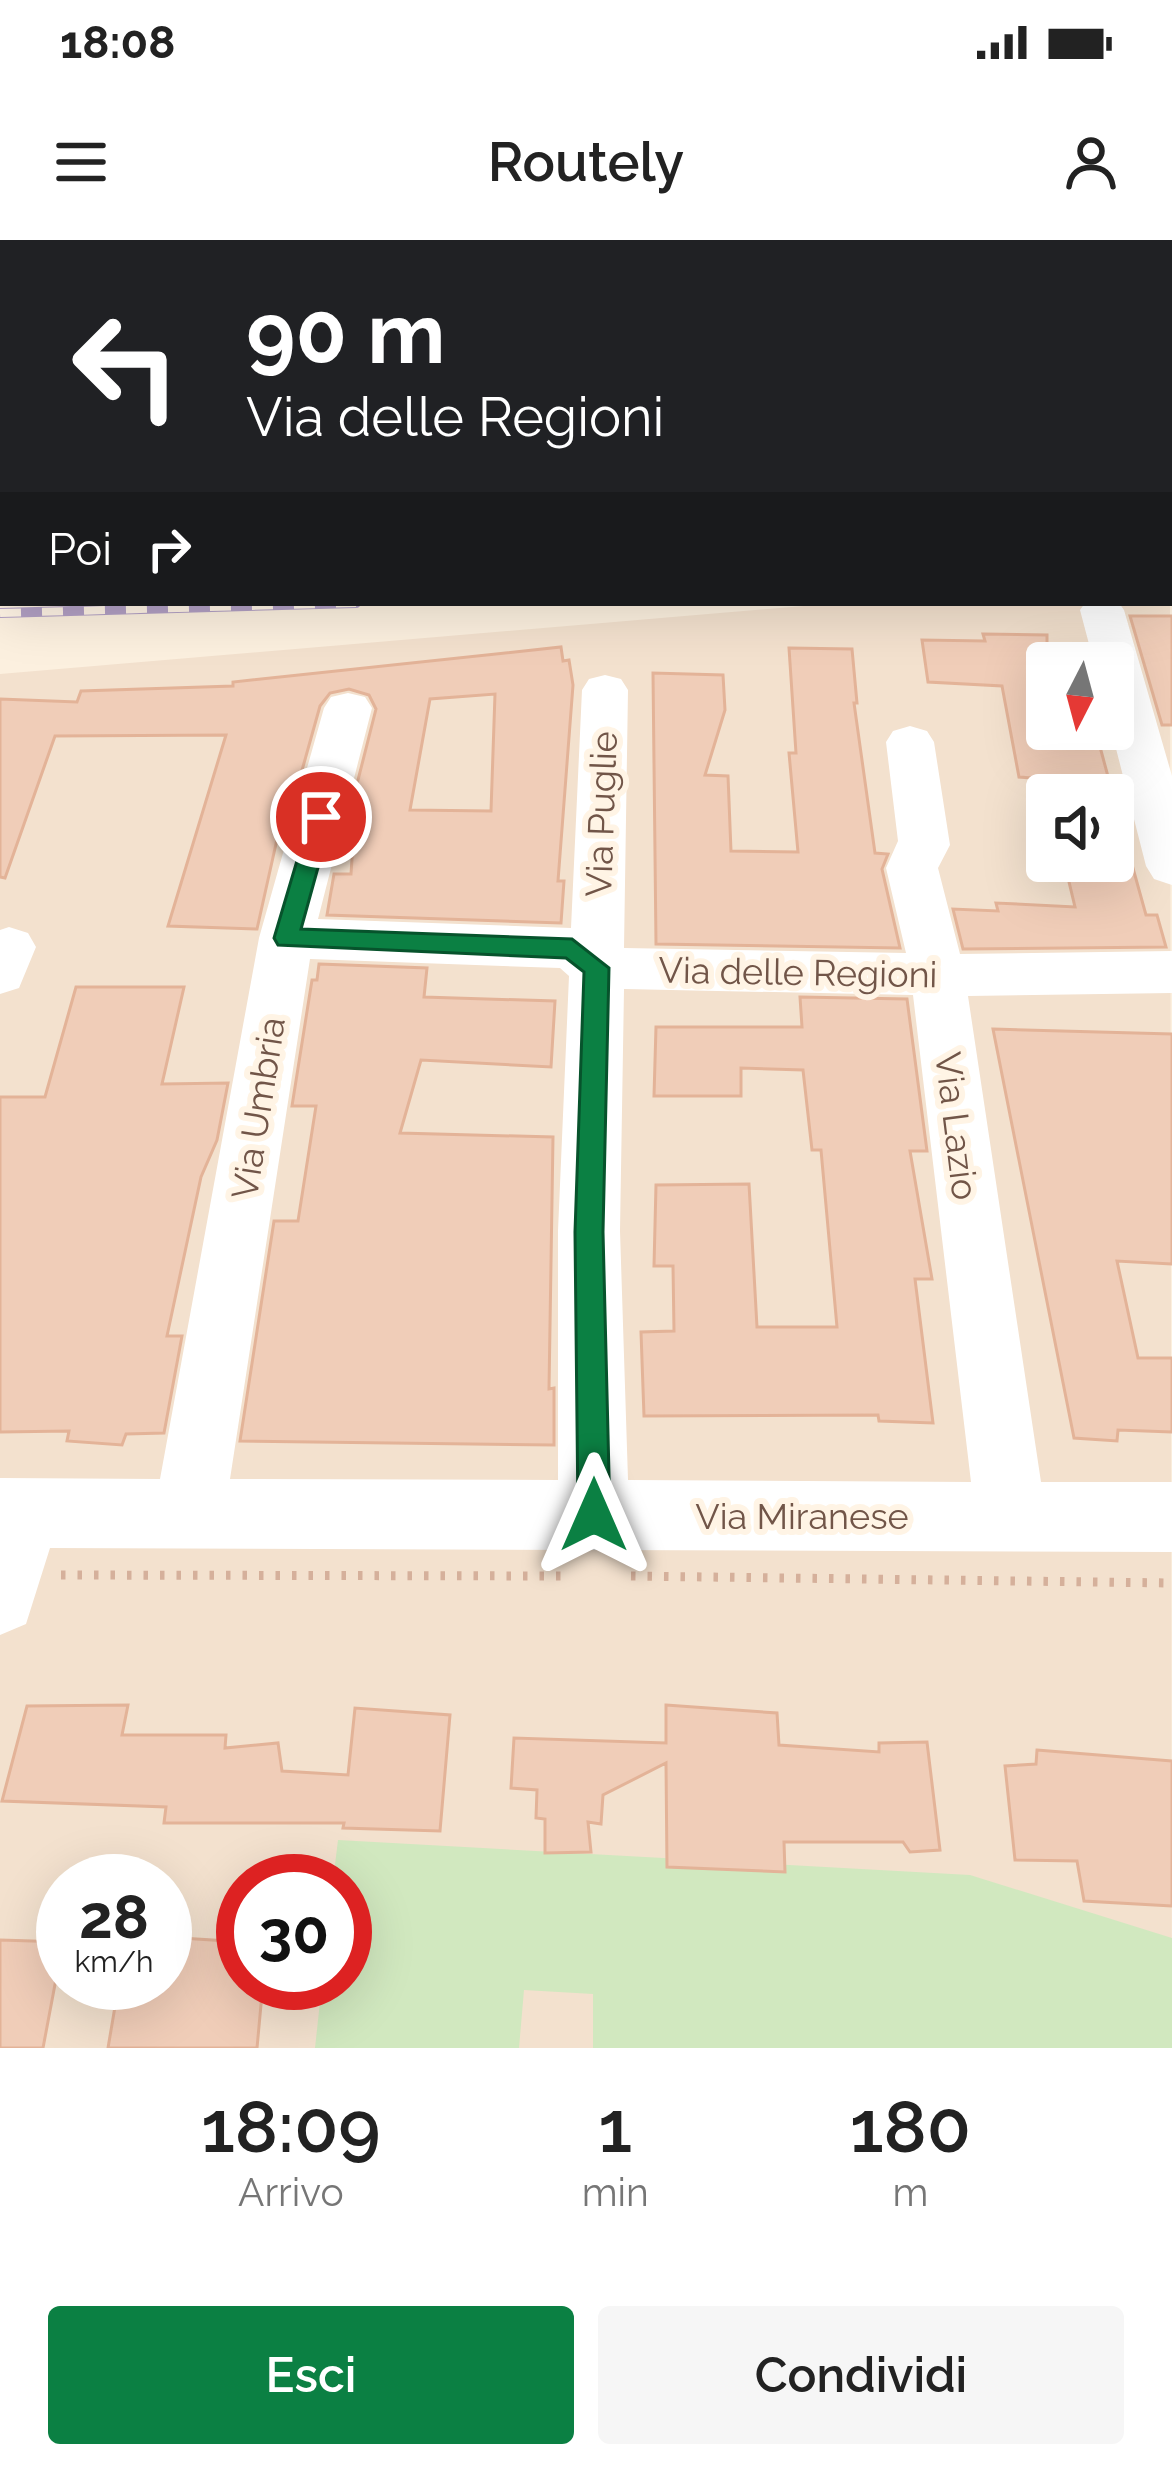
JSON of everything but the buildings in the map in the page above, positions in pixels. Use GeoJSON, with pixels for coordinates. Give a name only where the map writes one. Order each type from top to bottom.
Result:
{"type":"FeatureCollection","features":[{"type":"Feature","properties":{"kind":"street"},"geometry":{"type":"LineString","coordinates":[[1102,610],[1172,866]]}},
{"type":"Feature","properties":{"kind":"street","name":"Via Puglie"},"geometry":{"type":"LineString","coordinates":[[599,1555],[589,1232],[605,689]]}},
{"type":"Feature","properties":{"kind":"street","name":"Via Umbria"},"geometry":{"type":"LineString","coordinates":[[189,1514],[286,938],[348,708]]}},
{"type":"Feature","properties":{"kind":"street","name":"Via Lazio"},"geometry":{"type":"LineString","coordinates":[[910,742],[924,845],[913,857],[912,868],[938,975],[1001,1460],[1013,1516]]}},
{"type":"Feature","properties":{"kind":"street","name":"Via delle Regioni"},"geometry":{"type":"LineString","coordinates":[[286,938],[572,949],[597,968],[938,975],[1172,972]]}},
{"type":"Feature","properties":{"kind":"street","name":"Via Miranese"},"geometry":{"type":"LineString","coordinates":[[7,1550],[189,1514],[599,1555],[1013,1516],[1172,1517]]}},
{"type":"Feature","properties":{"kind":"path"},"geometry":{"type":"LineString","coordinates":[[7,1550],[599,1555],[1172,1583]]}},
{"type":"Feature","properties":{"kind":"shaded area"},"geometry":{"type":"Polygon","coordinates":[[[804,606],[1170,606],[1172,2048],[0,2048],[0,674],[804,606]]]}},
{"type":"Feature","properties":{"kind":"green space"},"geometry":{"type":"Polygon","coordinates":[[[338,1840],[970,1875],[1172,1938],[1172,2048],[593,2048],[593,1994],[524,1990],[519,2048],[315,2048],[319,2010],[372,2010],[372,1854],[336,1854],[338,1840]]]}},
{"type":"Feature","properties":{"kind":"railway"},"geometry":{"type":"LineString","coordinates":[[0,613],[249,606]]}},
{"type":"Feature","properties":{"kind":"route"},"geometry":{"type":"LineString","coordinates":[[321,817],[286,938],[572,949],[597,968],[589,1232],[594,1515]]}}]}
